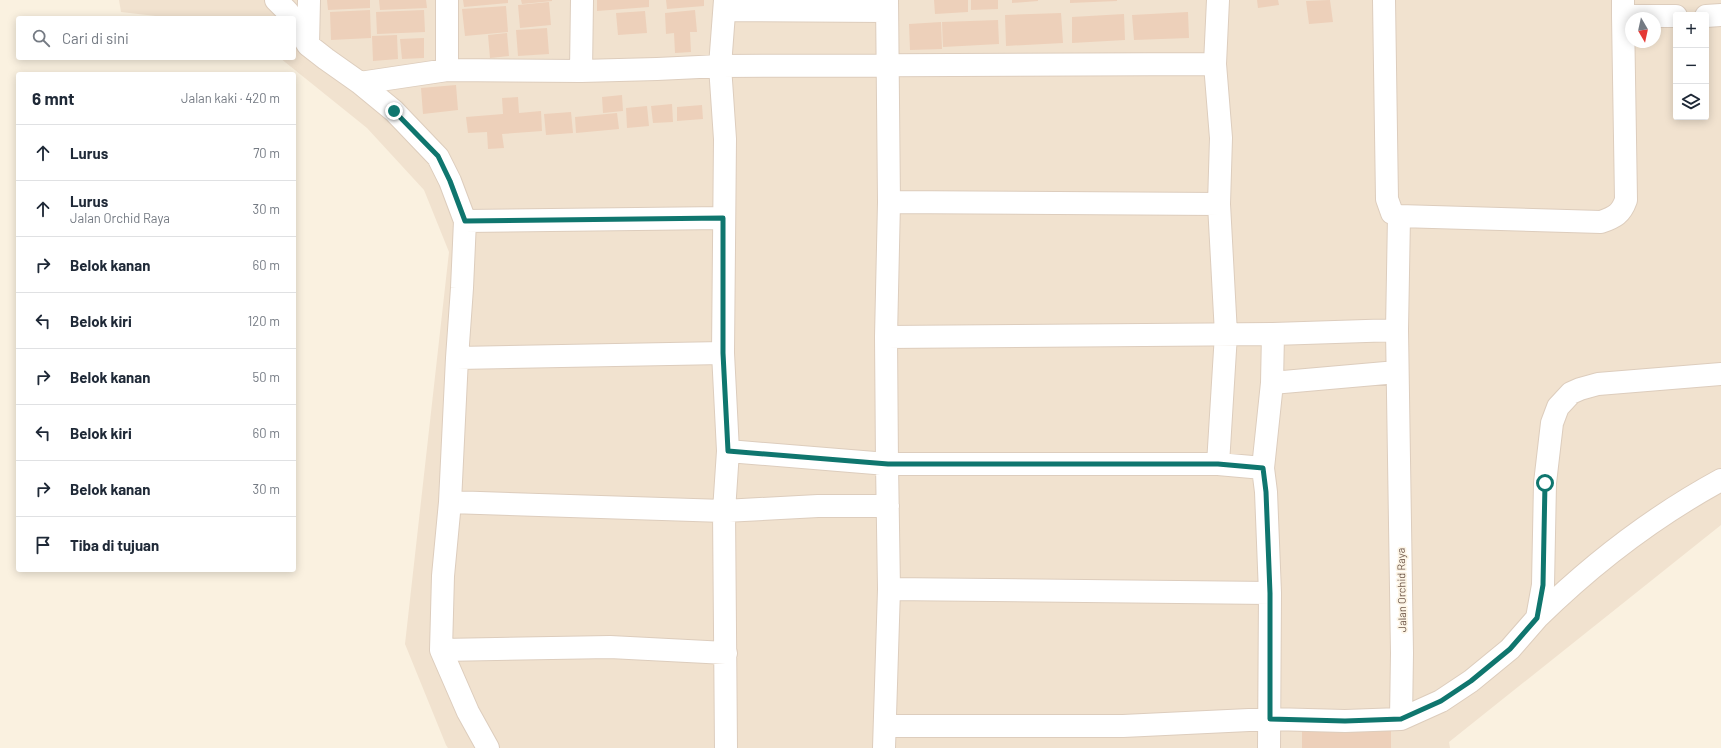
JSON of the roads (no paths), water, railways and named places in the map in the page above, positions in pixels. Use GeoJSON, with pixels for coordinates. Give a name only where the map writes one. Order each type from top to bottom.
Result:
{"type":"FeatureCollection","features":[{"type":"Feature","properties":{"kind":"street"},"geometry":{"type":"LineString","coordinates":[[276,0],[291,16]]}},
{"type":"Feature","properties":{"kind":"street"},"geometry":{"type":"LineString","coordinates":[[308,45],[309,0]]}},
{"type":"Feature","properties":{"kind":"street"},"geometry":{"type":"LineString","coordinates":[[447,0],[447,70]]}},
{"type":"Feature","properties":{"kind":"street"},"geometry":{"type":"LineString","coordinates":[[581,71],[582,0]]}},
{"type":"Feature","properties":{"kind":"street"},"geometry":{"type":"LineString","coordinates":[[1218,0],[1215,64],[1221,138],[1219,204],[1226,334],[1218,464]]}},
{"type":"Feature","properties":{"kind":"street"},"geometry":{"type":"LineString","coordinates":[[1384,0],[1387,199],[1392,213],[1399,216],[1601,222],[1616,216],[1622,209],[1626,200],[1623,8],[1673,16]]}},
{"type":"Feature","properties":{"kind":"street"},"geometry":{"type":"LineString","coordinates":[[726,748],[724,511],[728,451],[723,353],[723,218],[725,139],[720,66],[725,5],[886,5],[889,202],[886,337],[889,589],[884,748]]}},
{"type":"Feature","properties":{"kind":"street"},"geometry":{"type":"LineString","coordinates":[[1709,16],[1721,16]]}},
{"type":"Feature","properties":{"kind":"street"},"geometry":{"type":"LineString","coordinates":[[296,25],[308,45],[360,83],[394,111],[438,156],[450,181],[465,221],[450,502],[443,576],[441,650],[468,712],[488,748]]}},
{"type":"Feature","properties":{"kind":"street"},"geometry":{"type":"LineString","coordinates":[[360,83],[447,70],[581,71],[720,66],[1215,64]]}},
{"type":"Feature","properties":{"kind":"street"},"geometry":{"type":"LineString","coordinates":[[889,202],[1219,204]]}},
{"type":"Feature","properties":{"kind":"street","name":"Jalan Orchid Raya"},"geometry":{"type":"LineString","coordinates":[[1399,216],[1397,372],[1402,653],[1401,719]]}},
{"type":"Feature","properties":{"kind":"street"},"geometry":{"type":"LineString","coordinates":[[465,221],[723,218]]}},
{"type":"Feature","properties":{"kind":"street"},"geometry":{"type":"LineString","coordinates":[[886,337],[1273,334],[1397,330]]}},
{"type":"Feature","properties":{"kind":"street"},"geometry":{"type":"LineString","coordinates":[[1269,748],[1270,593],[1266,492],[1263,468],[1272,383],[1273,334]]}},
{"type":"Feature","properties":{"kind":"street"},"geometry":{"type":"LineString","coordinates":[[457,358],[723,353]]}},
{"type":"Feature","properties":{"kind":"street"},"geometry":{"type":"LineString","coordinates":[[1272,383],[1397,372]]}},
{"type":"Feature","properties":{"kind":"street"},"geometry":{"type":"LineString","coordinates":[[1537,618],[1543,585],[1545,483],[1552,423],[1558,407],[1571,393],[1580,388],[1598,384],[1721,374]]}},
{"type":"Feature","properties":{"kind":"street"},"geometry":{"type":"LineString","coordinates":[[728,451],[888,464],[1218,464],[1263,468]]}},
{"type":"Feature","properties":{"kind":"street"},"geometry":{"type":"LineString","coordinates":[[885,726],[1123,726],[1270,719],[1345,721],[1401,719],[1441,701],[1471,681],[1510,649],[1537,618],[1570,586],[1652,522],[1721,480]]}},
{"type":"Feature","properties":{"kind":"street"},"geometry":{"type":"LineString","coordinates":[[450,502],[724,511],[818,506],[888,506]]}},
{"type":"Feature","properties":{"kind":"street"},"geometry":{"type":"LineString","coordinates":[[889,589],[1270,593]]}},
{"type":"Feature","properties":{"kind":"street"},"geometry":{"type":"LineString","coordinates":[[441,650],[610,646],[726,653]]}}]}
